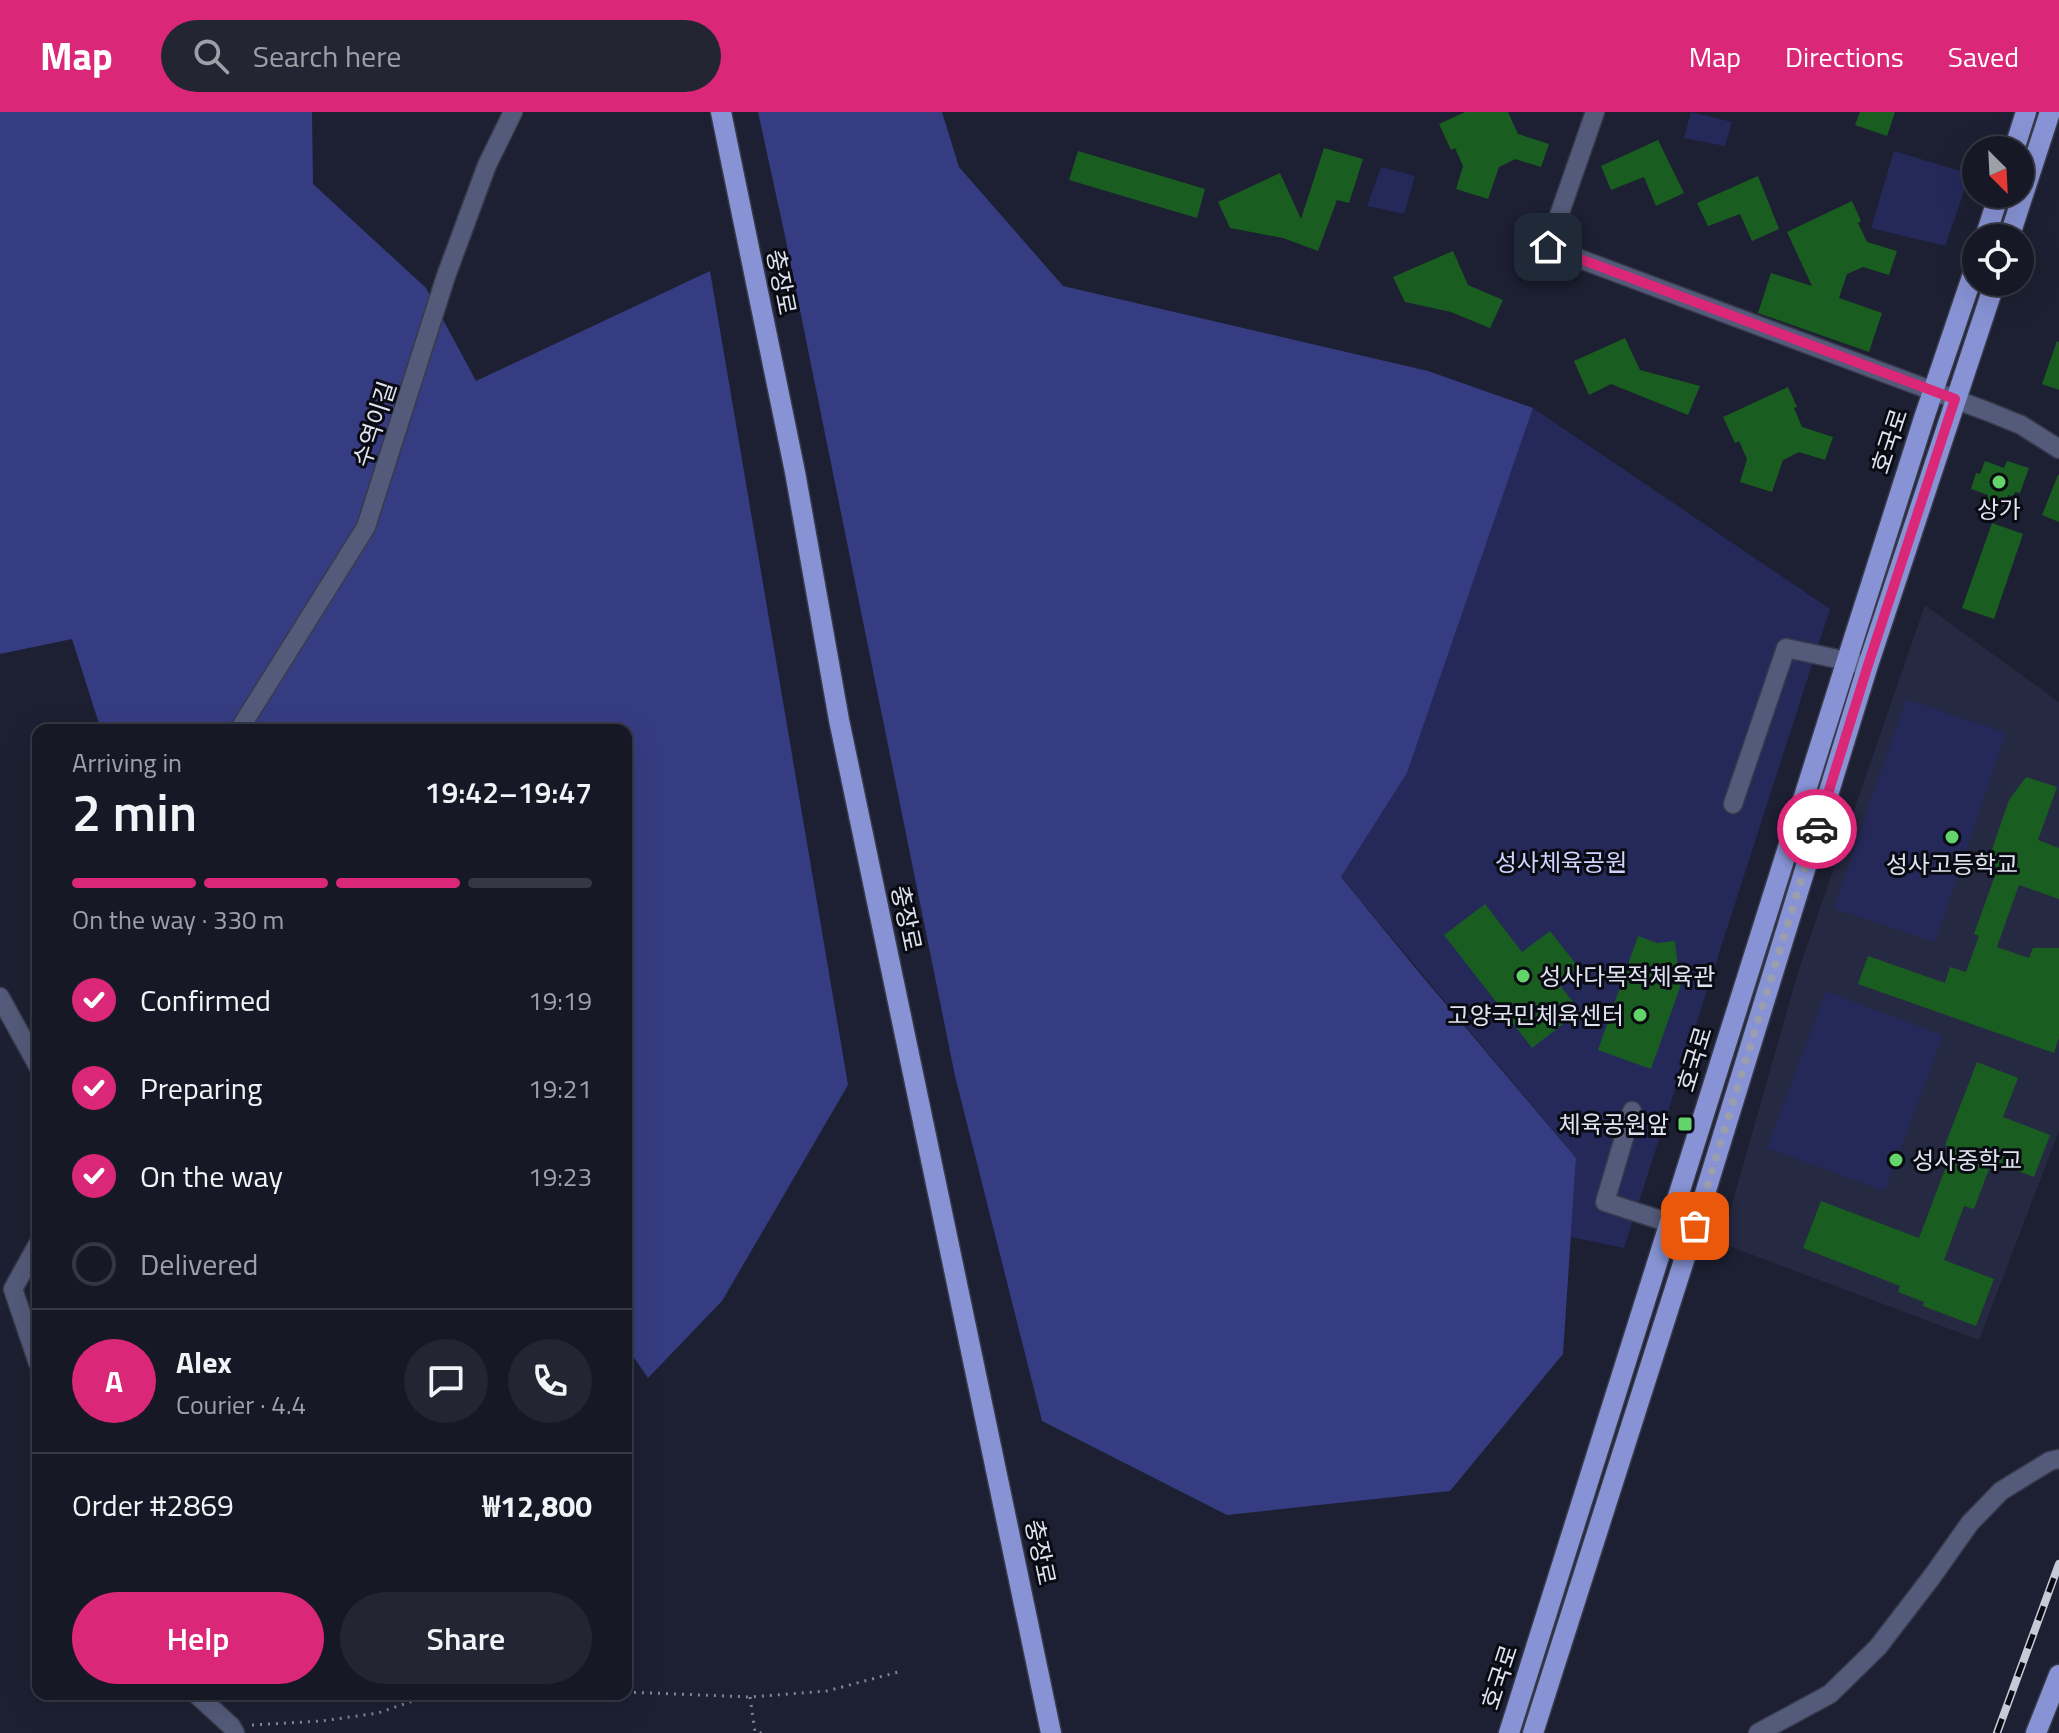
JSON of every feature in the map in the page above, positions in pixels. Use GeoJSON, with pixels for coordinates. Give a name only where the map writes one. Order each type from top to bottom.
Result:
{"type":"FeatureCollection","features":[{"type":"Feature","properties":{"kind":"main road","name":"충장로"},"geometry":{"type":"LineString","coordinates":[[721,112],[795,472],[839,720],[1051,1733]]}},
{"type":"Feature","properties":{"kind":"main road"},"geometry":{"type":"LineString","coordinates":[[2018,136],[2026,112]]}},
{"type":"Feature","properties":{"kind":"main road"},"geometry":{"type":"LineString","coordinates":[[2014,224],[2050,112]]}},
{"type":"Feature","properties":{"kind":"main road","name":"호국로"},"geometry":{"type":"LineString","coordinates":[[1509,1733],[1846,660],[1965,296]]}},
{"type":"Feature","properties":{"kind":"main road","name":"호국로"},"geometry":{"type":"LineString","coordinates":[[1533,1733],[1695,1226],[1868,665],[1990,296]]}},
{"type":"Feature","properties":{"kind":"main road"},"geometry":{"type":"LineString","coordinates":[[2036,1733],[2059,1675]]}},
{"type":"Feature","properties":{"kind":"street","name":"수역이길"},"geometry":{"type":"LineString","coordinates":[[243,724],[366,527],[446,276],[487,165],[513,112]]}},
{"type":"Feature","properties":{"kind":"street"},"geometry":{"type":"LineString","coordinates":[[1595,112],[1548,247],[2021,425],[2059,449]]}},
{"type":"Feature","properties":{"kind":"street"},"geometry":{"type":"LineString","coordinates":[[1733,804],[1786,648],[1868,665]]}},
{"type":"Feature","properties":{"kind":"street"},"geometry":{"type":"LineString","coordinates":[[0,997],[32,1053]]}},
{"type":"Feature","properties":{"kind":"street"},"geometry":{"type":"LineString","coordinates":[[1632,1111],[1605,1202],[1670,1223],[1695,1226]]}},
{"type":"Feature","properties":{"kind":"street"},"geometry":{"type":"LineString","coordinates":[[32,1255],[13,1289],[32,1345]]}},
{"type":"Feature","properties":{"kind":"street"},"geometry":{"type":"LineString","coordinates":[[1758,1733],[1830,1694],[1878,1647],[1970,1523],[2001,1491],[2050,1461],[2059,1459]]}},
{"type":"Feature","properties":{"kind":"street"},"geometry":{"type":"LineString","coordinates":[[202,1700],[233,1730]]}},
{"type":"Feature","properties":{"kind":"path"},"geometry":{"type":"LineString","coordinates":[[632,1692],[750,1697],[827,1691],[902,1671]]}},
{"type":"Feature","properties":{"kind":"path"},"geometry":{"type":"LineString","coordinates":[[750,1697],[755,1732],[762,1733]]}},
{"type":"Feature","properties":{"kind":"path"},"geometry":{"type":"LineString","coordinates":[[233,1730],[378,1713],[416,1700]]}},
{"type":"Feature","properties":{"kind":"shaded area"},"geometry":{"type":"Polygon","coordinates":[[[0,112],[312,112],[313,184],[426,288],[476,381],[710,271],[848,1085],[722,1301],[648,1378],[632,1355],[632,724],[99,724],[72,639],[0,654],[0,112]]]}},
{"type":"Feature","properties":{"kind":"shaded area"},"geometry":{"type":"Polygon","coordinates":[[[758,112],[942,112],[959,167],[1063,286],[1428,371],[1533,408],[1407,773],[1341,877],[1576,1158],[1563,1354],[1450,1491],[1227,1515],[1042,1421],[955,1076],[758,112]]]}},
{"type":"Feature","properties":{"kind":"shaded area"},"geometry":{"type":"Polygon","coordinates":[[[1925,605],[2059,702],[2059,1131],[1979,1340],[1721,1243],[1798,972],[1925,605]]]}},
{"type":"Feature","properties":{"kind":"green space"},"geometry":{"type":"Polygon","coordinates":[[[1691,112],[1732,122],[1725,146],[1684,138],[1691,112]]]}},
{"type":"Feature","properties":{"kind":"green space"},"geometry":{"type":"Polygon","coordinates":[[[1894,151],[1962,172],[1962,197],[1945,246],[1871,228],[1894,151]]]}},
{"type":"Feature","properties":{"kind":"green space"},"geometry":{"type":"Polygon","coordinates":[[[1381,167],[1415,176],[1404,214],[1367,206],[1381,167]]]}},
{"type":"Feature","properties":{"kind":"green space","name":"성사체육공원"},"geometry":{"type":"Polygon","coordinates":[[[1533,408],[1830,609],[1624,1248],[1571,1237],[1576,1158],[1341,877],[1407,773],[1533,408]]]}},
{"type":"Feature","properties":{"kind":"green space"},"geometry":{"type":"Polygon","coordinates":[[[1906,699],[2006,733],[1935,942],[1834,908],[1906,699]]]}},
{"type":"Feature","properties":{"kind":"green space"},"geometry":{"type":"Polygon","coordinates":[[[1826,991],[1943,1035],[1885,1191],[1767,1148],[1826,991]]]}},
{"type":"Feature","properties":{"kind":"building"},"geometry":{"type":"Polygon","coordinates":[[[1465,112],[1508,112],[1518,134],[1549,144],[1541,167],[1515,159],[1499,167],[1488,199],[1456,189],[1463,166],[1455,148],[1451,150],[1439,124],[1465,112]]]}},
{"type":"Feature","properties":{"kind":"building"},"geometry":{"type":"Polygon","coordinates":[[[1860,112],[1895,112],[1887,136],[1855,125],[1860,112]]]}},
{"type":"Feature","properties":{"kind":"building"},"geometry":{"type":"Polygon","coordinates":[[[1658,140],[1684,193],[1656,206],[1644,177],[1611,190],[1601,166],[1658,140]]]}},
{"type":"Feature","properties":{"kind":"building"},"geometry":{"type":"Polygon","coordinates":[[[1324,148],[1363,159],[1349,203],[1337,200],[1318,251],[1283,238],[1230,228],[1218,202],[1280,173],[1301,219],[1324,148]]]}},
{"type":"Feature","properties":{"kind":"building"},"geometry":{"type":"Polygon","coordinates":[[[1078,151],[1205,189],[1197,218],[1069,180],[1078,151]]]}},
{"type":"Feature","properties":{"kind":"building"},"geometry":{"type":"Polygon","coordinates":[[[1758,176],[1779,229],[1752,241],[1740,214],[1708,226],[1697,203],[1758,176]]]}},
{"type":"Feature","properties":{"kind":"building"},"geometry":{"type":"Polygon","coordinates":[[[1852,201],[1867,242],[1897,251],[1889,275],[1863,267],[1847,274],[1839,298],[1882,313],[1869,352],[1758,313],[1771,273],[1812,286],[1787,232],[1852,201]]]}},
{"type":"Feature","properties":{"kind":"building"},"geometry":{"type":"Polygon","coordinates":[[[1453,251],[1468,285],[1503,300],[1490,328],[1451,312],[1405,302],[1393,277],[1453,251]]]}},
{"type":"Feature","properties":{"kind":"building"},"geometry":{"type":"Polygon","coordinates":[[[1625,338],[1640,370],[1700,386],[1688,415],[1611,384],[1589,395],[1574,361],[1625,338]]]}},
{"type":"Feature","properties":{"kind":"building"},"geometry":{"type":"Polygon","coordinates":[[[2059,342],[2059,390],[2042,384],[2059,342]]]}},
{"type":"Feature","properties":{"kind":"building"},"geometry":{"type":"Polygon","coordinates":[[[1788,387],[1802,427],[1833,437],[1825,460],[1799,452],[1783,460],[1772,492],[1740,482],[1747,459],[1739,441],[1735,443],[1723,417],[1788,387]]]}},
{"type":"Feature","properties":{"kind":"building","name":"상가"},"geometry":{"type":"Polygon","coordinates":[[[1985,461],[2004,468],[2007,461],[2029,468],[2020,493],[2008,495],[2004,506],[1986,500],[1988,495],[1971,489],[1976,473],[1980,474],[1985,461]]]}},
{"type":"Feature","properties":{"kind":"building"},"geometry":{"type":"Polygon","coordinates":[[[2059,475],[2059,522],[2042,515],[2059,475]]]}},
{"type":"Feature","properties":{"kind":"building"},"geometry":{"type":"Polygon","coordinates":[[[1992,523],[2023,534],[1994,619],[1962,608],[1992,523]]]}},
{"type":"Feature","properties":{"kind":"building"},"geometry":{"type":"Polygon","coordinates":[[[2026,777],[2057,787],[2038,840],[2059,848],[2059,899],[2019,885],[1997,947],[2029,958],[2033,948],[2059,948],[2059,1038],[2054,1053],[1858,984],[1868,956],[1945,983],[1950,967],[1966,972],[1979,936],[1974,934],[1998,867],[1987,864],[2009,800],[2026,777]]]}},
{"type":"Feature","properties":{"kind":"building","name":"성사다목적체육관"},"geometry":{"type":"Polygon","coordinates":[[[1485,904],[1522,952],[1550,931],[1579,968],[1559,984],[1580,1011],[1532,1048],[1444,935],[1485,904]]]}},
{"type":"Feature","properties":{"kind":"building","name":"고양국민체육센터"},"geometry":{"type":"Polygon","coordinates":[[[1638,936],[1657,943],[1675,941],[1679,978],[1683,979],[1651,1069],[1598,1050],[1638,936]]]}},
{"type":"Feature","properties":{"kind":"building"},"geometry":{"type":"Polygon","coordinates":[[[1977,1062],[2018,1078],[2003,1117],[2050,1135],[2034,1177],[1992,1161],[1974,1209],[1964,1206],[1944,1260],[1994,1279],[1976,1326],[1923,1306],[1924,1302],[1898,1292],[1900,1286],[1803,1248],[1821,1201],[1919,1238],[1953,1148],[1945,1145],[1977,1062]]]}},
{"type":"Feature","properties":{"kind":"railway"},"geometry":{"type":"LineString","coordinates":[[1997,1733],[2059,1564]]}},
{"type":"Feature","properties":{"kind":"way so far"},"geometry":{"type":"LineString","coordinates":[[1695,1226],[1817,829]]}},
{"type":"Feature","properties":{"kind":"place","name":"상가"},"geometry":{"type":"Point","coordinates":[1999,482]}},
{"type":"Feature","properties":{"kind":"place","name":"성사고등학교"},"geometry":{"type":"Point","coordinates":[1952,837]}},
{"type":"Feature","properties":{"kind":"place","name":"성사다목적체육관"},"geometry":{"type":"Point","coordinates":[1523,976]}},
{"type":"Feature","properties":{"kind":"place","name":"고양국민체육센터"},"geometry":{"type":"Point","coordinates":[1640,1015]}},
{"type":"Feature","properties":{"kind":"place","name":"체육공원앞"},"geometry":{"type":"Point","coordinates":[1685,1124]}},
{"type":"Feature","properties":{"kind":"place","name":"성사중학교"},"geometry":{"type":"Point","coordinates":[1896,1160]}},
{"type":"Feature","properties":{"kind":"route"},"geometry":{"type":"LineString","coordinates":[[1548,247],[1955,399],[1817,829]]}}]}
